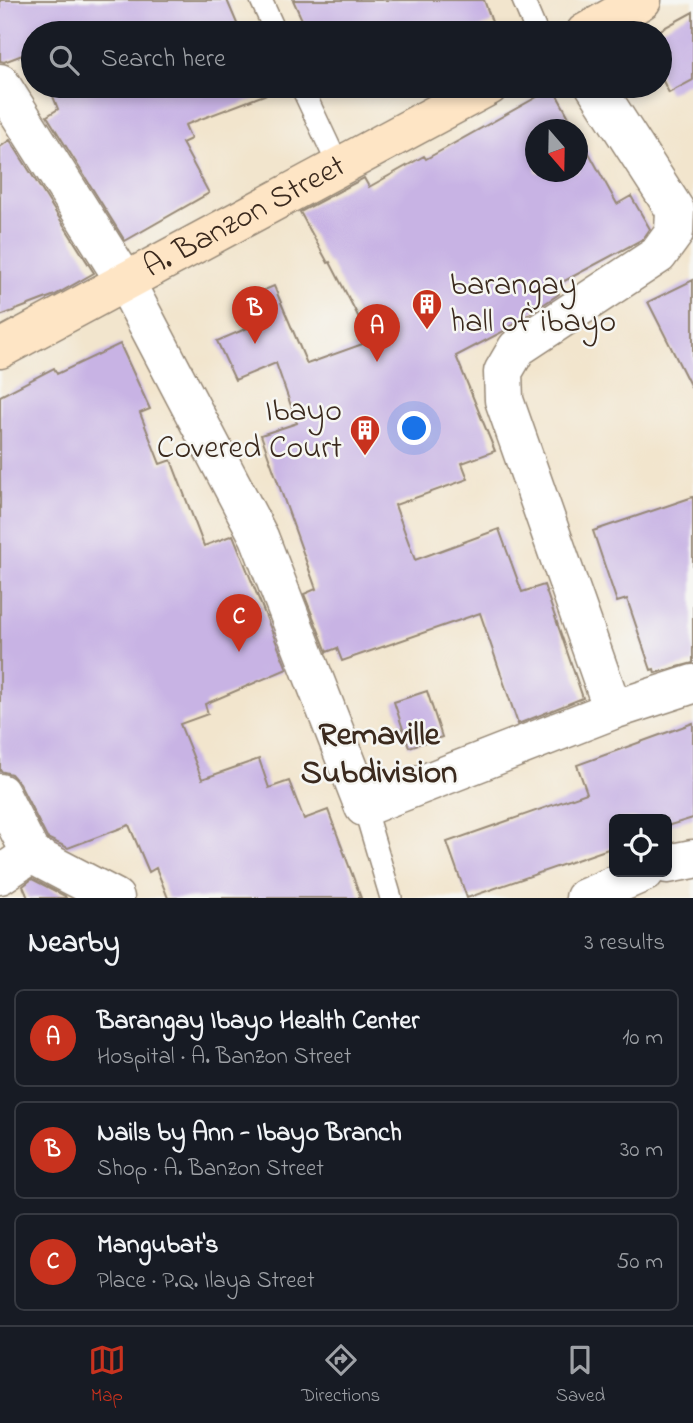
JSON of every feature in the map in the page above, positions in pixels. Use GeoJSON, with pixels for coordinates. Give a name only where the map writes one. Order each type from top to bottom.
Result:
{"type":"FeatureCollection","features":[{"type":"Feature","properties":{"kind":"main road"},"geometry":{"type":"LineString","coordinates":[[606,21],[642,0]]}},
{"type":"Feature","properties":{"kind":"main road","name":"A. Banzon Street"},"geometry":{"type":"LineString","coordinates":[[0,349],[467,98]]}},
{"type":"Feature","properties":{"kind":"street"},"geometry":{"type":"LineString","coordinates":[[0,83],[125,281],[259,537],[364,807],[614,710],[693,684]]}},
{"type":"Feature","properties":{"kind":"street"},"geometry":{"type":"LineString","coordinates":[[603,98],[675,210],[674,233],[658,255],[517,348],[503,372],[504,400],[614,710]]}},
{"type":"Feature","properties":{"kind":"street"},"geometry":{"type":"LineString","coordinates":[[0,793],[31,854],[115,898]]}},
{"type":"Feature","properties":{"kind":"street"},"geometry":{"type":"LineString","coordinates":[[0,875],[31,854]]}},
{"type":"Feature","properties":{"kind":"street"},"geometry":{"type":"LineString","coordinates":[[672,863],[693,859]]}},
{"type":"Feature","properties":{"kind":"street"},"geometry":{"type":"LineString","coordinates":[[585,898],[633,877]]}},
{"type":"Feature","properties":{"kind":"lane"},"geometry":{"type":"LineString","coordinates":[[261,0],[271,21]]}},
{"type":"Feature","properties":{"kind":"lane"},"geometry":{"type":"LineString","coordinates":[[523,0],[532,21]]}},
{"type":"Feature","properties":{"kind":"lane"},"geometry":{"type":"LineString","coordinates":[[307,98],[339,167]]}},
{"type":"Feature","properties":{"kind":"lane"},"geometry":{"type":"LineString","coordinates":[[364,807],[391,898]]}},
{"type":"Feature","properties":{"kind":"building"},"geometry":{"type":"Polygon","coordinates":[[[0,0],[227,0],[236,21],[21,21],[21,56],[0,61],[0,0]]]}},
{"type":"Feature","properties":{"kind":"building"},"geometry":{"type":"Polygon","coordinates":[[[293,0],[484,0],[492,21],[303,21],[293,0]]]}},
{"type":"Feature","properties":{"kind":"building"},"geometry":{"type":"Polygon","coordinates":[[[693,12],[693,80],[672,91],[672,23],[693,12]]]}},
{"type":"Feature","properties":{"kind":"building"},"geometry":{"type":"Polygon","coordinates":[[[54,98],[256,98],[185,125],[191,139],[182,143],[209,193],[125,241],[47,116],[58,109],[54,98]]]}},
{"type":"Feature","properties":{"kind":"building"},"geometry":{"type":"Polygon","coordinates":[[[535,98],[558,98],[570,119],[525,119],[525,182],[588,182],[588,151],[617,204],[631,196],[650,229],[643,239],[555,286],[559,294],[504,331],[456,356],[495,451],[462,463],[468,479],[395,505],[415,560],[499,529],[522,592],[544,585],[583,698],[518,724],[480,613],[342,661],[337,648],[327,652],[304,594],[316,589],[261,435],[297,423],[276,363],[235,380],[217,341],[262,322],[252,295],[274,286],[307,364],[371,341],[330,262],[328,263],[300,212],[364,178],[369,187],[424,156],[426,159],[535,98]]]}},
{"type":"Feature","properties":{"kind":"building"},"geometry":{"type":"Polygon","coordinates":[[[10,140],[94,273],[55,295],[0,316],[0,147],[10,140]]]}},
{"type":"Feature","properties":{"kind":"building"},"geometry":{"type":"Polygon","coordinates":[[[693,280],[693,391],[648,302],[693,280]]]}},
{"type":"Feature","properties":{"kind":"building"},"geometry":{"type":"Polygon","coordinates":[[[120,344],[150,409],[140,413],[160,464],[171,460],[204,546],[233,535],[287,669],[205,704],[208,714],[180,724],[202,779],[259,759],[269,788],[289,781],[304,819],[328,810],[361,898],[168,898],[156,868],[149,872],[129,825],[68,848],[47,838],[19,783],[11,774],[0,771],[0,396],[54,368],[57,374],[120,344]]]}},
{"type":"Feature","properties":{"kind":"building"},"geometry":{"type":"Polygon","coordinates":[[[693,497],[693,663],[655,673],[654,669],[651,670],[627,599],[617,602],[593,531],[693,497]]]}},
{"type":"Feature","properties":{"kind":"building"},"geometry":{"type":"Polygon","coordinates":[[[427,691],[442,737],[409,747],[394,702],[427,691]]]}},
{"type":"Feature","properties":{"kind":"building"},"geometry":{"type":"Polygon","coordinates":[[[693,723],[693,818],[672,824],[672,814],[609,814],[609,849],[467,898],[447,842],[587,793],[577,765],[693,723]]]}},
{"type":"Feature","properties":{"kind":"building"},"geometry":{"type":"Polygon","coordinates":[[[32,879],[66,898],[28,898],[23,886],[32,879]]]}},
{"type":"Feature","properties":{"kind":"place","name":"barangay hall of ibayo"},"geometry":{"type":"Point","coordinates":[427,331]}},
{"type":"Feature","properties":{"kind":"place","name":"Nails by Ann - Ibayo Branch"},"geometry":{"type":"Point","coordinates":[255,344]}},
{"type":"Feature","properties":{"kind":"place","name":"Barangay Ibayo Health Center"},"geometry":{"type":"Point","coordinates":[377,362]}},
{"type":"Feature","properties":{"kind":"place","name":"Ibayo Covered Court"},"geometry":{"type":"Point","coordinates":[365,457]}},
{"type":"Feature","properties":{"kind":"place","name":"Mangubat's"},"geometry":{"type":"Point","coordinates":[239,652]}},
{"type":"Feature","properties":{"kind":"district","name":"Remaville Subdivision"},"geometry":{"type":"Point","coordinates":[379,755]}}]}
